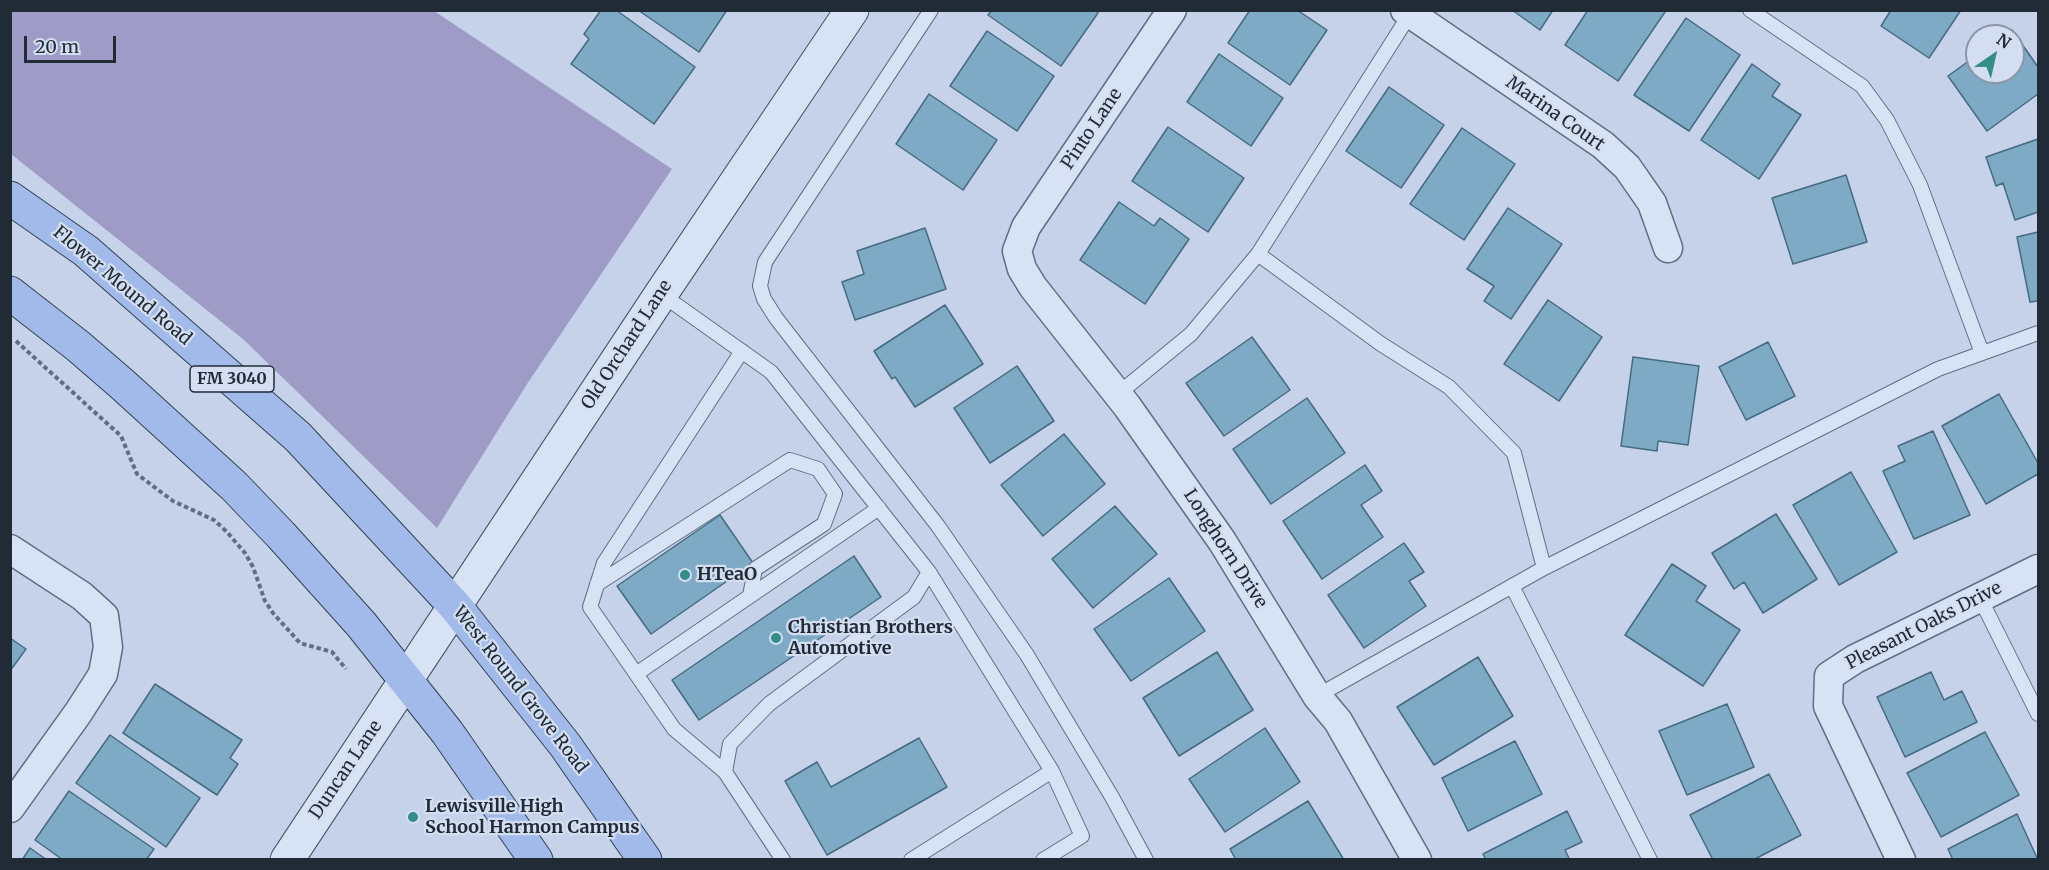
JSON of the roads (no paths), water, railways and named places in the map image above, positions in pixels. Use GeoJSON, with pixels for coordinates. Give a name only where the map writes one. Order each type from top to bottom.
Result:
{"type":"FeatureCollection","features":[{"type":"Feature","properties":{"kind":"main road","name":"Flower Mound Road"},"geometry":{"type":"LineString","coordinates":[[10,198],[86,251],[298,437],[433,581]]}},
{"type":"Feature","properties":{"kind":"main road"},"geometry":{"type":"LineString","coordinates":[[10,294],[78,346],[234,486],[280,535],[361,624],[447,732],[536,860]]}},
{"type":"Feature","properties":{"kind":"main road","name":"West Round Grove Road"},"geometry":{"type":"LineString","coordinates":[[433,581],[566,745],[645,860]]}},
{"type":"Feature","properties":{"kind":"street","name":"Old Orchard Lane"},"geometry":{"type":"LineString","coordinates":[[405,681],[852,10]]}},
{"type":"Feature","properties":{"kind":"street","name":"Marina Court"},"geometry":{"type":"LineString","coordinates":[[1408,12],[1603,145],[1627,167],[1652,203],[1668,248]]}},
{"type":"Feature","properties":{"kind":"street","name":"Pinto Lane"},"geometry":{"type":"LineString","coordinates":[[1017,251],[1026,227],[1163,14]]}},
{"type":"Feature","properties":{"kind":"street","name":"Longhorn Drive"},"geometry":{"type":"LineString","coordinates":[[1017,251],[1022,269],[1033,287],[1118,394],[1222,541],[1317,696],[1338,721],[1417,860]]}},
{"type":"Feature","properties":{"kind":"street"},"geometry":{"type":"LineString","coordinates":[[10,549],[82,596],[104,616],[108,647],[103,674],[10,808]]}},
{"type":"Feature","properties":{"kind":"street","name":"Pleasant Oaks Drive"},"geometry":{"type":"LineString","coordinates":[[1901,860],[1828,706],[1828,676],[1854,659],[2038,569]]}},
{"type":"Feature","properties":{"kind":"street","name":"Duncan Lane"},"geometry":{"type":"LineString","coordinates":[[286,860],[405,681]]}},
{"type":"Feature","properties":{"kind":"lane"},"geometry":{"type":"LineString","coordinates":[[931,10],[765,262],[760,286],[764,299],[776,318],[938,526],[1027,656],[1112,797],[1146,860]]}},
{"type":"Feature","properties":{"kind":"lane"},"geometry":{"type":"LineString","coordinates":[[1750,10],[1862,86],[1887,120],[1920,185],[1982,353]]}},
{"type":"Feature","properties":{"kind":"lane"},"geometry":{"type":"LineString","coordinates":[[1118,394],[1191,334],[1258,254],[1408,12]]}},
{"type":"Feature","properties":{"kind":"lane"},"geometry":{"type":"LineString","coordinates":[[1258,254],[1381,344],[1449,387],[1514,453],[1544,568]]}},
{"type":"Feature","properties":{"kind":"lane"},"geometry":{"type":"LineString","coordinates":[[661,294],[771,372],[929,572],[1052,771],[1082,836],[1043,860]]}},
{"type":"Feature","properties":{"kind":"lane"},"geometry":{"type":"LineString","coordinates":[[1317,696],[1544,568],[1938,369],[2038,333]]}},
{"type":"Feature","properties":{"kind":"lane"},"geometry":{"type":"LineString","coordinates":[[742,351],[604,563],[590,607],[674,729],[725,772],[783,860]]}},
{"type":"Feature","properties":{"kind":"lane"},"geometry":{"type":"LineString","coordinates":[[597,584],[790,460],[818,469],[836,494],[824,524],[755,569],[750,596]]}},
{"type":"Feature","properties":{"kind":"lane"},"geometry":{"type":"LineString","coordinates":[[636,674],[879,508]]}},
{"type":"Feature","properties":{"kind":"lane"},"geometry":{"type":"LineString","coordinates":[[725,772],[730,744],[769,704],[914,597],[929,572]]}},
{"type":"Feature","properties":{"kind":"lane"},"geometry":{"type":"LineString","coordinates":[[1512,586],[1650,860]]}},
{"type":"Feature","properties":{"kind":"lane"},"geometry":{"type":"LineString","coordinates":[[1980,598],[2038,714]]}},
{"type":"Feature","properties":{"kind":"lane"},"geometry":{"type":"LineString","coordinates":[[910,860],[1052,771]]}},
{"type":"Feature","properties":{"kind":"place","name":"HTeaO"},"geometry":{"type":"Point","coordinates":[685,575]}},
{"type":"Feature","properties":{"kind":"place","name":"Christian Brothers Automotive"},"geometry":{"type":"Point","coordinates":[776,638]}},
{"type":"Feature","properties":{"kind":"place","name":"Lewisville High School Harmon Campus"},"geometry":{"type":"Point","coordinates":[413,817]}}]}
